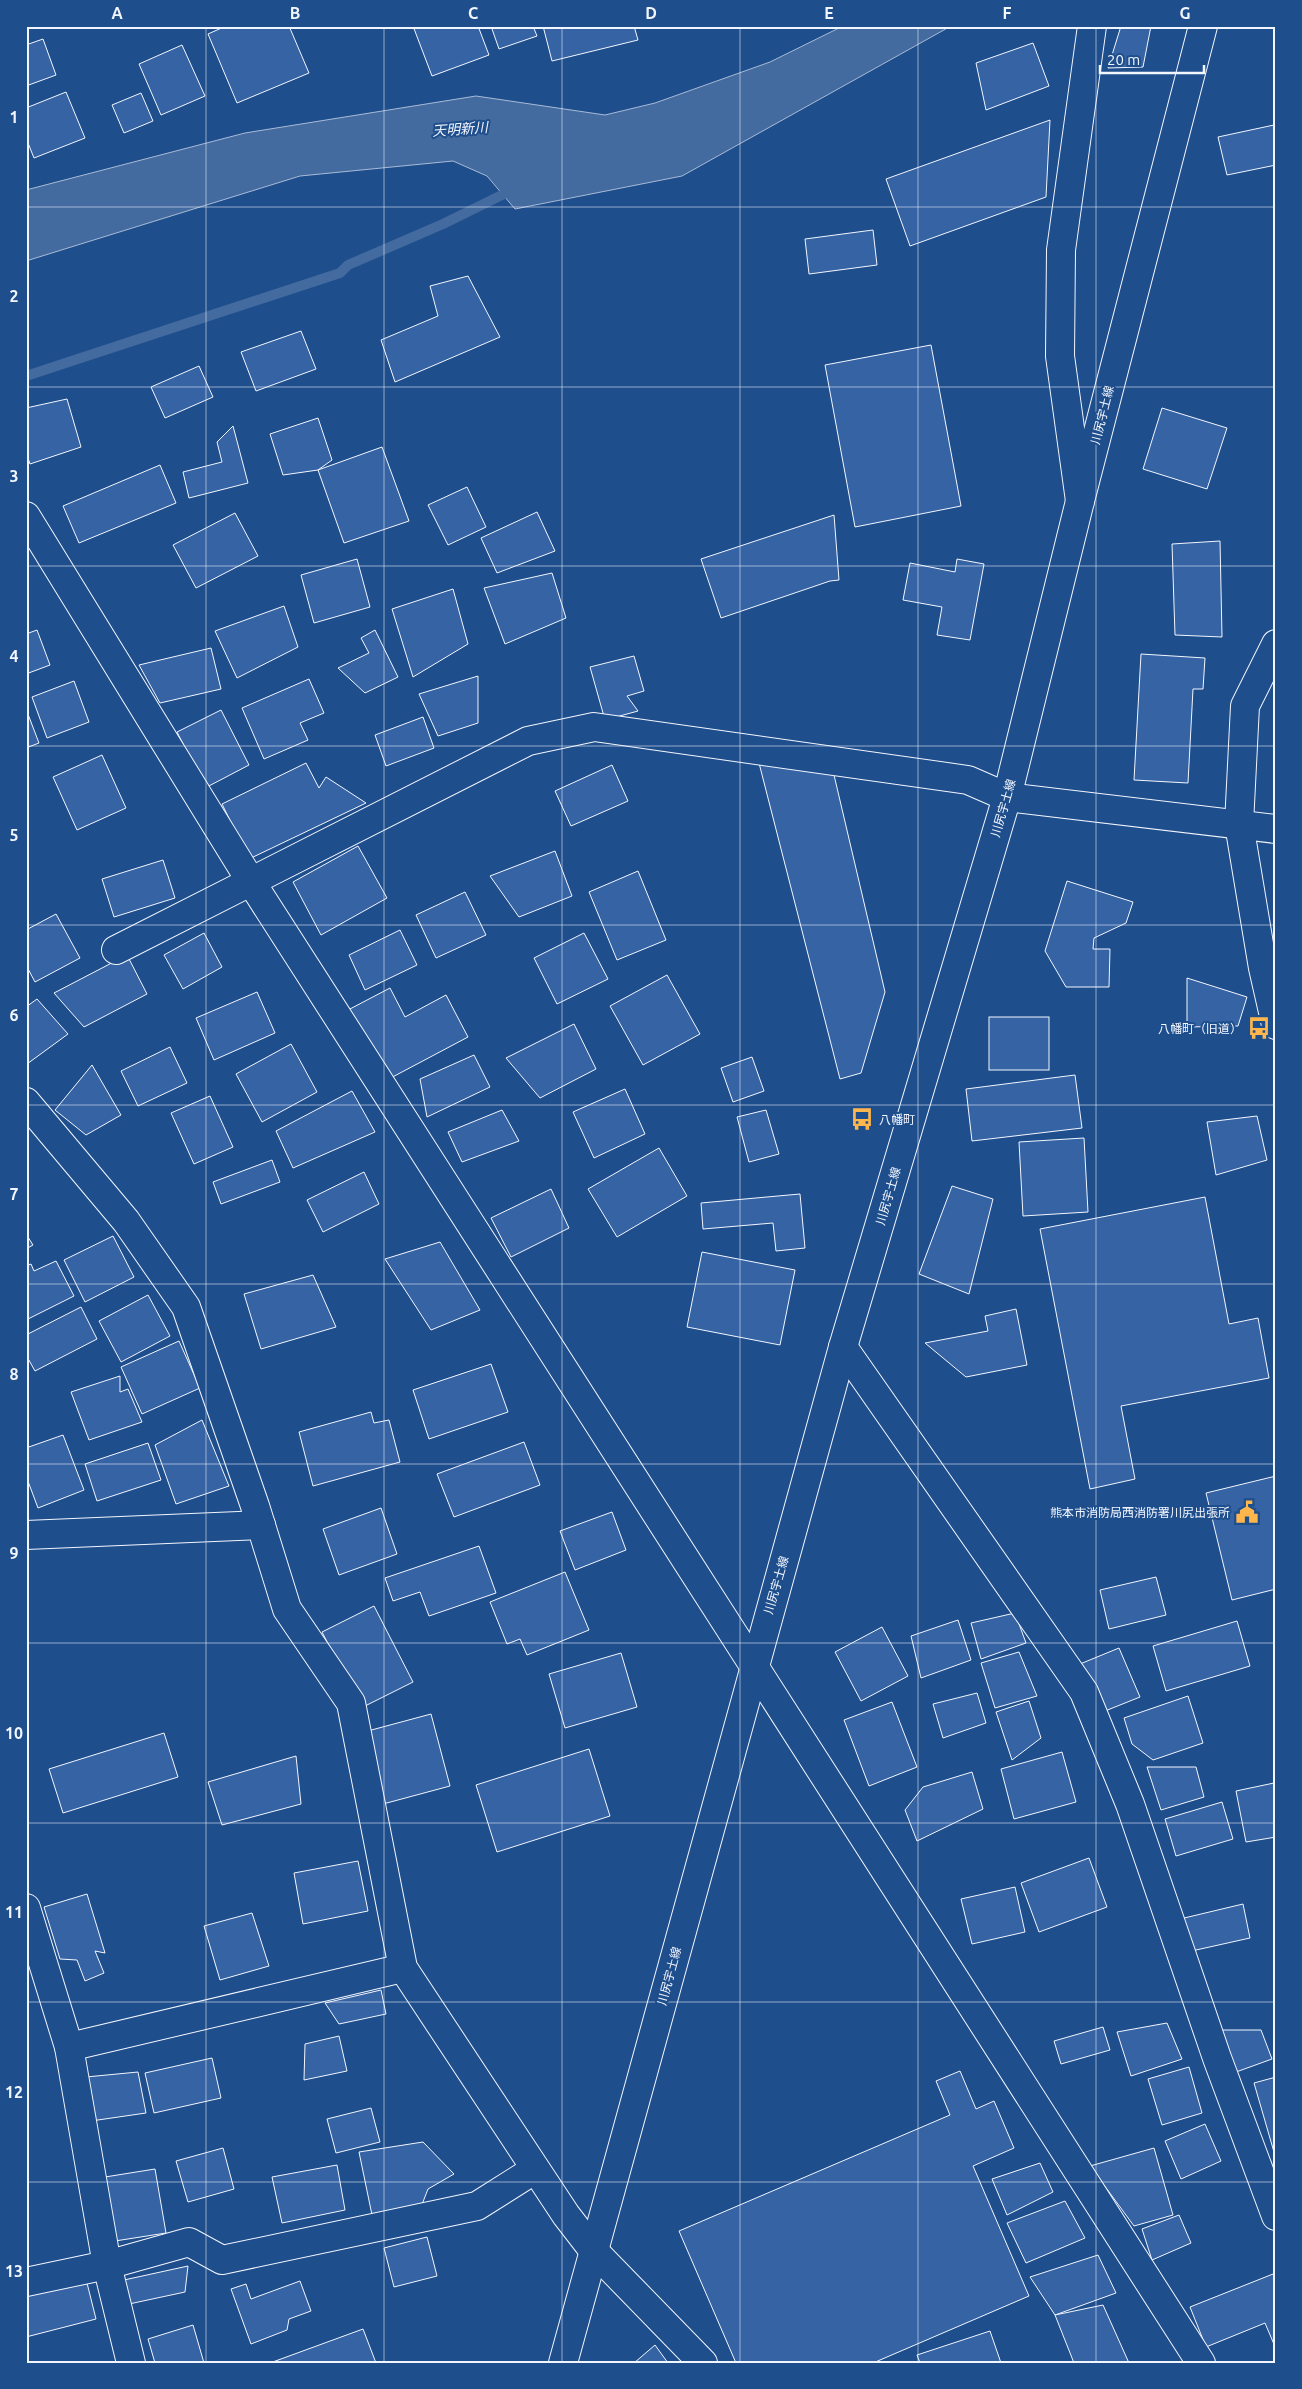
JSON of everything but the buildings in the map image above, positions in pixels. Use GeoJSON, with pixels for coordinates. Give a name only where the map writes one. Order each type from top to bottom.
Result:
{"type":"FeatureCollection","features":[{"type":"Feature","properties":{"kind":"street"},"geometry":{"type":"LineString","coordinates":[[1080,501],[1060,356],[1061,250],[1092,26]]}},
{"type":"Feature","properties":{"kind":"street","name":"川尻宇土線"},"geometry":{"type":"LineString","coordinates":[[563,2363],[753,1667],[843,1347],[1007,797],[1080,501],[1203,26]]}},
{"type":"Feature","properties":{"kind":"street"},"geometry":{"type":"LineString","coordinates":[[26,516],[250,880],[1201,2363]]}},
{"type":"Feature","properties":{"kind":"street"},"geometry":{"type":"LineString","coordinates":[[1276,644],[1245,706],[1239,824],[1263,968],[1276,1025]]}},
{"type":"Feature","properties":{"kind":"street"},"geometry":{"type":"LineString","coordinates":[[116,950],[250,880],[528,741],[594,727],[968,780],[1007,797],[1276,829]]}},
{"type":"Feature","properties":{"kind":"street"},"geometry":{"type":"LineString","coordinates":[[26,1102],[126,1221],[186,1307],[262,1525],[287,1609],[351,1703],[402,1968],[534,2170],[593,2250],[703,2363]]}},
{"type":"Feature","properties":{"kind":"street"},"geometry":{"type":"LineString","coordinates":[[843,1347],[1084,1692],[1130,1804],[1217,2058],[1276,2216]]}},
{"type":"Feature","properties":{"kind":"street"},"geometry":{"type":"LineString","coordinates":[[26,1535],[262,1525]]}},
{"type":"Feature","properties":{"kind":"street"},"geometry":{"type":"LineString","coordinates":[[26,1908],[69,2047],[107,2264],[131,2363]]}},
{"type":"Feature","properties":{"kind":"street"},"geometry":{"type":"LineString","coordinates":[[69,2047],[402,1968]]}},
{"type":"Feature","properties":{"kind":"street"},"geometry":{"type":"LineString","coordinates":[[26,2282],[107,2264],[189,2242],[222,2260],[477,2206],[534,2170]]}},
{"type":"Feature","properties":{"kind":"water","name":"天明新川"},"geometry":{"type":"Polygon","coordinates":[[[843,26],[951,26],[682,176],[515,209],[487,176],[453,161],[300,176],[26,261],[26,190],[245,133],[476,96],[605,115],[655,103],[770,62],[843,26]]]}},
{"type":"Feature","properties":{"kind":"waterway"},"geometry":{"type":"LineString","coordinates":[[26,376],[340,273],[348,265],[443,224],[514,189]]}},
{"type":"Feature","properties":{"kind":"place","name":"八幡町（旧道）"},"geometry":{"type":"Point","coordinates":[1259,1028]}},
{"type":"Feature","properties":{"kind":"place","name":"八幡町"},"geometry":{"type":"Point","coordinates":[862,1119]}},
{"type":"Feature","properties":{"kind":"place","name":"熊本市消防局西消防署川尻出張所"},"geometry":{"type":"Point","coordinates":[1247,1512]}}]}
